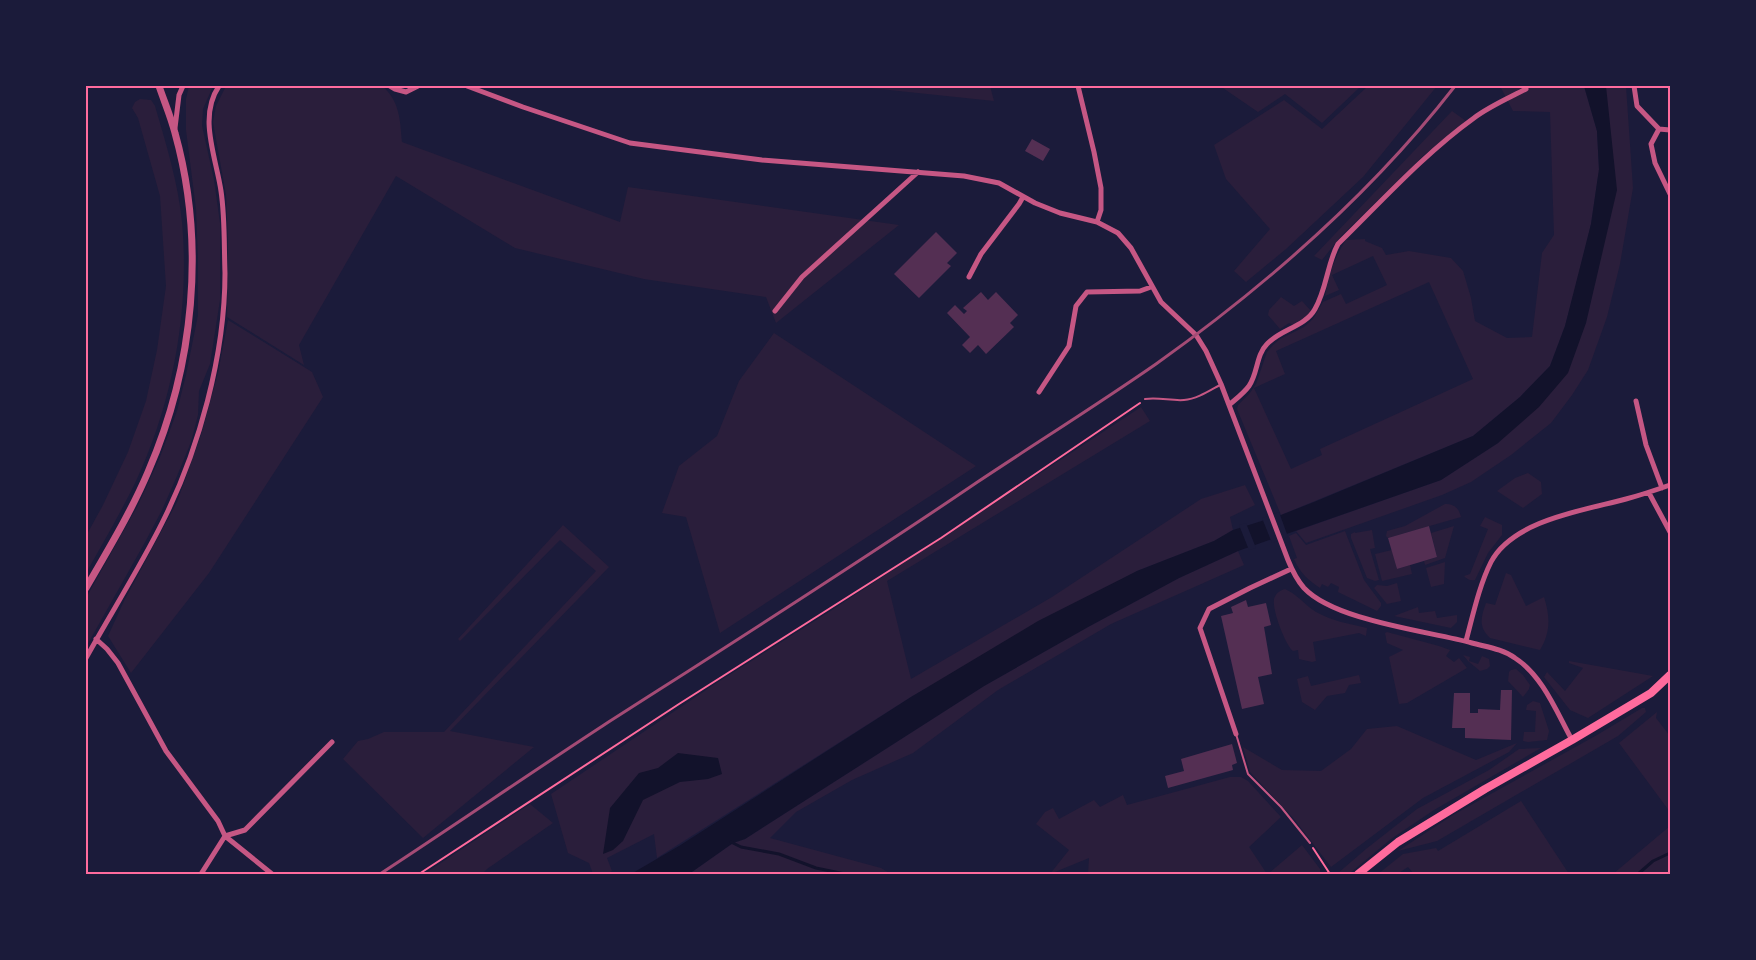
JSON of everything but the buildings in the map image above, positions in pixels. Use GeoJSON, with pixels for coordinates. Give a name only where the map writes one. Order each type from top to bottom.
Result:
{"type":"FeatureCollection","features":[{"type":"Feature","properties":{"kind":"main road"},"geometry":{"type":"LineString","coordinates":[[1358,874],[1398,842],[1651,693],[1671,675]]}},
{"type":"Feature","properties":{"kind":"street"},"geometry":{"type":"LineString","coordinates":[[86,588],[113,542],[148,473],[168,418],[180,371],[189,316],[192,247],[186,189],[175,133],[159,86]]}},
{"type":"Feature","properties":{"kind":"street"},"geometry":{"type":"LineString","coordinates":[[175,133],[179,95],[183,86]]}},
{"type":"Feature","properties":{"kind":"street"},"geometry":{"type":"LineString","coordinates":[[86,658],[161,525],[173,499],[198,432],[217,356],[223,319],[225,274],[222,193],[208,123],[213,95],[219,86]]}},
{"type":"Feature","properties":{"kind":"street"},"geometry":{"type":"LineString","coordinates":[[390,86],[406,92],[418,86]]}},
{"type":"Feature","properties":{"kind":"street"},"geometry":{"type":"LineString","coordinates":[[467,86],[630,143],[762,160],[964,176],[999,183],[1023,197],[1060,213],[1096,222],[1118,233],[1131,248],[1161,302],[1180,318],[1200,341],[1221,384],[1291,569],[1304,588],[1339,610],[1374,621],[1501,650],[1526,667],[1542,687],[1572,740]]}},
{"type":"Feature","properties":{"kind":"street"},"geometry":{"type":"LineString","coordinates":[[1078,86],[1101,188],[1101,210],[1096,222]]}},
{"type":"Feature","properties":{"kind":"street"},"geometry":{"type":"LineString","coordinates":[[1634,86],[1636,106],[1659,129],[1671,130]]}},
{"type":"Feature","properties":{"kind":"street"},"geometry":{"type":"LineString","coordinates":[[1229,405],[1250,385],[1260,354],[1268,343],[1286,330],[1300,324],[1314,312],[1323,293],[1331,256],[1338,244],[1437,148],[1475,117],[1526,89]]}},
{"type":"Feature","properties":{"kind":"street"},"geometry":{"type":"LineString","coordinates":[[1659,129],[1651,144],[1654,163],[1671,194]]}},
{"type":"Feature","properties":{"kind":"street"},"geometry":{"type":"LineString","coordinates":[[775,311],[802,277],[918,172]]}},
{"type":"Feature","properties":{"kind":"street"},"geometry":{"type":"LineString","coordinates":[[969,277],[981,254],[1023,197]]}},
{"type":"Feature","properties":{"kind":"street"},"geometry":{"type":"LineString","coordinates":[[1039,392],[1069,345],[1076,306],[1087,292],[1140,291],[1151,286]]}},
{"type":"Feature","properties":{"kind":"street"},"geometry":{"type":"LineString","coordinates":[[1636,401],[1646,445],[1662,488]]}},
{"type":"Feature","properties":{"kind":"street"},"geometry":{"type":"LineString","coordinates":[[1466,641],[1477,600],[1491,562],[1501,548],[1516,535],[1565,513],[1649,493],[1671,485]]}},
{"type":"Feature","properties":{"kind":"street"},"geometry":{"type":"LineString","coordinates":[[1649,493],[1671,532]]}},
{"type":"Feature","properties":{"kind":"street"},"geometry":{"type":"LineString","coordinates":[[1236,734],[1200,628],[1209,609],[1291,569]]}},
{"type":"Feature","properties":{"kind":"street"},"geometry":{"type":"LineString","coordinates":[[96,639],[118,663],[166,751],[218,821],[225,836],[272,874]]}},
{"type":"Feature","properties":{"kind":"street"},"geometry":{"type":"LineString","coordinates":[[201,874],[225,836],[245,830],[332,742]]}},
{"type":"Feature","properties":{"kind":"lane"},"geometry":{"type":"LineString","coordinates":[[1145,399],[1186,400],[1206,393],[1221,384]]}},
{"type":"Feature","properties":{"kind":"lane"},"geometry":{"type":"LineString","coordinates":[[1236,734],[1248,774],[1281,807],[1310,843]]}},
{"type":"Feature","properties":{"kind":"path"},"geometry":{"type":"LineString","coordinates":[[419,874],[679,704],[941,538],[1145,399]]}},
{"type":"Feature","properties":{"kind":"path"},"geometry":{"type":"LineString","coordinates":[[1310,843],[1330,874]]}},
{"type":"Feature","properties":{"kind":"shaded area"},"geometry":{"type":"Polygon","coordinates":[[[189,86],[213,86],[203,109],[202,126],[214,180],[220,223],[220,300],[210,364],[199,391],[198,415],[191,442],[177,476],[144,544],[86,647],[86,598],[138,505],[160,457],[177,411],[198,315],[196,209],[186,130],[186,99],[189,86]]]}},
{"type":"Feature","properties":{"kind":"shaded area"},"geometry":{"type":"Polygon","coordinates":[[[226,86],[382,86],[396,105],[402,142],[620,222],[628,187],[899,225],[776,323],[766,297],[644,279],[515,248],[396,176],[299,345],[304,365],[227,317],[226,195],[213,122],[216,106],[226,86]]]}},
{"type":"Feature","properties":{"kind":"shaded area"},"geometry":{"type":"Polygon","coordinates":[[[870,86],[990,86],[994,101],[870,88],[870,86]]]}},
{"type":"Feature","properties":{"kind":"shaded area"},"geometry":{"type":"Polygon","coordinates":[[[1220,86],[1361,86],[1322,123],[1285,94],[1258,112],[1220,86]]]}},
{"type":"Feature","properties":{"kind":"shaded area"},"geometry":{"type":"Polygon","coordinates":[[[1368,86],[1437,86],[1363,177],[1286,249],[1246,282],[1234,271],[1270,229],[1226,179],[1214,145],[1284,100],[1322,129],[1368,86]]]}},
{"type":"Feature","properties":{"kind":"shaded area"},"geometry":{"type":"Polygon","coordinates":[[[1500,86],[1584,86],[1597,131],[1599,170],[1591,224],[1565,326],[1550,366],[1520,397],[1473,436],[1281,515],[1237,409],[1256,384],[1267,352],[1280,339],[1304,327],[1313,319],[1323,302],[1341,294],[1346,304],[1387,285],[1373,256],[1332,275],[1339,290],[1325,296],[1332,266],[1346,240],[1365,239],[1382,248],[1386,255],[1409,251],[1451,258],[1463,271],[1475,321],[1507,338],[1532,337],[1542,253],[1554,235],[1550,112],[1513,111],[1500,86]],[[1429,282],[1276,351],[1285,374],[1254,388],[1291,469],[1322,455],[1320,449],[1473,379],[1429,282]]]}},
{"type":"Feature","properties":{"kind":"shaded area"},"geometry":{"type":"Polygon","coordinates":[[[1584,86],[1606,86],[1617,190],[1586,323],[1568,373],[1539,407],[1498,443],[1441,480],[1238,551],[1179,578],[984,686],[745,839],[733,843],[689,874],[631,874],[679,846],[911,697],[1038,621],[1137,571],[1214,541],[1233,530],[1281,515],[1473,436],[1520,397],[1550,366],[1565,326],[1591,224],[1599,169],[1597,131],[1584,86]]]}},
{"type":"Feature","properties":{"kind":"shaded area"},"geometry":{"type":"Polygon","coordinates":[[[1606,86],[1626,86],[1633,188],[1620,264],[1607,317],[1588,370],[1572,395],[1551,423],[1511,455],[1471,482],[1442,495],[1306,543],[1296,531],[1441,480],[1498,443],[1586,323],[1606,86]]]}},
{"type":"Feature","properties":{"kind":"shaded area"},"geometry":{"type":"Polygon","coordinates":[[[140,99],[151,100],[155,106],[178,192],[184,255],[181,321],[169,387],[149,451],[130,493],[86,573],[86,536],[128,452],[146,401],[157,350],[166,286],[160,196],[138,118],[132,108],[140,99]]]}},
{"type":"Feature","properties":{"kind":"shaded area"},"geometry":{"type":"Polygon","coordinates":[[[1452,111],[1466,121],[1424,155],[1341,236],[1322,260],[1314,256],[1452,111]]]}},
{"type":"Feature","properties":{"kind":"shaded area"},"geometry":{"type":"Polygon","coordinates":[[[1281,297],[1294,306],[1302,301],[1311,311],[1303,320],[1293,325],[1289,323],[1280,329],[1268,315],[1269,310],[1281,297]]]}},
{"type":"Feature","properties":{"kind":"shaded area"},"geometry":{"type":"Polygon","coordinates":[[[228,320],[312,372],[323,397],[209,573],[131,673],[108,636],[177,502],[201,435],[218,373],[228,320]]]}},
{"type":"Feature","properties":{"kind":"shaded area"},"geometry":{"type":"Polygon","coordinates":[[[774,333],[976,466],[720,633],[686,517],[662,513],[679,466],[717,436],[739,381],[774,333]]]}},
{"type":"Feature","properties":{"kind":"shaded area"},"geometry":{"type":"Polygon","coordinates":[[[1141,407],[1150,421],[887,581],[911,679],[1052,597],[1201,499],[1245,485],[1255,505],[1230,517],[1233,530],[1214,541],[1137,571],[911,697],[657,858],[654,834],[607,858],[612,871],[606,874],[593,874],[589,863],[568,853],[551,794],[718,682],[1141,407]]]}},
{"type":"Feature","properties":{"kind":"shaded area"},"geometry":{"type":"Polygon","coordinates":[[[1528,473],[1541,482],[1542,494],[1523,508],[1497,491],[1515,478],[1528,473]]]}},
{"type":"Feature","properties":{"kind":"shaded area"},"geometry":{"type":"Polygon","coordinates":[[[1445,504],[1456,507],[1461,517],[1388,538],[1386,536],[1387,531],[1405,526],[1445,504]]]}},
{"type":"Feature","properties":{"kind":"shaded area"},"geometry":{"type":"Polygon","coordinates":[[[1485,517],[1502,525],[1502,535],[1488,553],[1475,580],[1470,580],[1464,576],[1470,574],[1488,529],[1480,526],[1485,517]]]}},
{"type":"Feature","properties":{"kind":"shaded area"},"geometry":{"type":"Polygon","coordinates":[[[563,525],[609,567],[450,731],[534,747],[423,838],[343,759],[358,741],[384,732],[444,732],[596,571],[560,540],[460,641],[458,639],[563,525]]]}},
{"type":"Feature","properties":{"kind":"shaded area"},"geometry":{"type":"Polygon","coordinates":[[[1454,526],[1445,558],[1425,565],[1424,561],[1437,557],[1431,533],[1454,526]]]}},
{"type":"Feature","properties":{"kind":"shaded area"},"geometry":{"type":"Polygon","coordinates":[[[1372,530],[1375,548],[1370,549],[1379,580],[1375,581],[1367,578],[1351,538],[1351,534],[1355,532],[1372,530]]]}},
{"type":"Feature","properties":{"kind":"shaded area"},"geometry":{"type":"Polygon","coordinates":[[[1345,531],[1364,580],[1381,603],[1377,611],[1338,592],[1339,587],[1331,583],[1328,587],[1322,584],[1320,588],[1305,576],[1294,559],[1297,558],[1289,536],[1296,533],[1306,545],[1345,531]]]}},
{"type":"Feature","properties":{"kind":"shaded area"},"geometry":{"type":"Polygon","coordinates":[[[1392,550],[1397,569],[1410,565],[1412,574],[1382,581],[1375,554],[1392,550]]]}},
{"type":"Feature","properties":{"kind":"shaded area"},"geometry":{"type":"Polygon","coordinates":[[[1238,551],[1244,565],[1111,624],[998,690],[913,753],[852,780],[796,812],[770,838],[881,868],[891,874],[689,874],[733,843],[745,839],[984,686],[1179,578],[1238,551]]]}},
{"type":"Feature","properties":{"kind":"shaded area"},"geometry":{"type":"Polygon","coordinates":[[[1445,562],[1444,584],[1431,587],[1426,568],[1445,562]]]}},
{"type":"Feature","properties":{"kind":"shaded area"},"geometry":{"type":"Polygon","coordinates":[[[1506,573],[1511,575],[1526,606],[1544,597],[1548,624],[1546,637],[1540,650],[1490,638],[1482,626],[1486,603],[1495,605],[1506,573]]]}},
{"type":"Feature","properties":{"kind":"shaded area"},"geometry":{"type":"Polygon","coordinates":[[[1397,583],[1401,601],[1387,604],[1374,588],[1377,585],[1387,586],[1397,583]]]}},
{"type":"Feature","properties":{"kind":"shaded area"},"geometry":{"type":"Polygon","coordinates":[[[1285,589],[1322,615],[1367,628],[1366,636],[1359,633],[1313,642],[1316,661],[1299,659],[1298,650],[1293,651],[1286,641],[1275,611],[1274,599],[1278,592],[1285,589]]]}},
{"type":"Feature","properties":{"kind":"shaded area"},"geometry":{"type":"Polygon","coordinates":[[[1418,607],[1419,613],[1435,611],[1437,618],[1457,615],[1457,622],[1451,628],[1394,616],[1418,607]]]}},
{"type":"Feature","properties":{"kind":"shaded area"},"geometry":{"type":"Polygon","coordinates":[[[1385,633],[1450,650],[1446,656],[1454,662],[1459,658],[1467,668],[1407,703],[1399,704],[1389,657],[1403,650],[1387,643],[1385,633]]]}},
{"type":"Feature","properties":{"kind":"shaded area"},"geometry":{"type":"Polygon","coordinates":[[[1463,655],[1470,657],[1469,661],[1478,664],[1482,656],[1489,659],[1490,666],[1480,671],[1468,661],[1463,655]]]}},
{"type":"Feature","properties":{"kind":"shaded area"},"geometry":{"type":"Polygon","coordinates":[[[1569,661],[1653,676],[1588,718],[1570,710],[1544,677],[1547,672],[1565,691],[1583,668],[1569,661]]]}},
{"type":"Feature","properties":{"kind":"shaded area"},"geometry":{"type":"Polygon","coordinates":[[[1516,669],[1530,685],[1523,697],[1508,681],[1509,672],[1516,669]]]}},
{"type":"Feature","properties":{"kind":"shaded area"},"geometry":{"type":"Polygon","coordinates":[[[1359,675],[1361,683],[1349,685],[1345,693],[1327,696],[1315,710],[1302,702],[1297,679],[1308,676],[1311,686],[1359,675]]]}},
{"type":"Feature","properties":{"kind":"shaded area"},"geometry":{"type":"Polygon","coordinates":[[[1533,701],[1540,703],[1549,731],[1547,740],[1523,741],[1524,732],[1535,732],[1536,711],[1526,710],[1527,705],[1533,701]]]}},
{"type":"Feature","properties":{"kind":"shaded area"},"geometry":{"type":"Polygon","coordinates":[[[1645,708],[1646,712],[1618,736],[1437,841],[1398,851],[1453,815],[1645,708]]]}},
{"type":"Feature","properties":{"kind":"shaded area"},"geometry":{"type":"Polygon","coordinates":[[[1657,712],[1656,718],[1670,736],[1670,812],[1619,743],[1657,712]]]}},
{"type":"Feature","properties":{"kind":"shaded area"},"geometry":{"type":"Polygon","coordinates":[[[1397,726],[1476,760],[1517,743],[1509,752],[1423,798],[1331,867],[1294,819],[1250,772],[1243,747],[1282,770],[1321,771],[1351,749],[1367,729],[1397,726]]]}},
{"type":"Feature","properties":{"kind":"shaded area"},"geometry":{"type":"Polygon","coordinates":[[[1541,748],[1434,810],[1391,839],[1349,874],[1337,874],[1417,809],[1489,770],[1519,749],[1541,748]]]}},
{"type":"Feature","properties":{"kind":"shaded area"},"geometry":{"type":"Polygon","coordinates":[[[678,753],[718,758],[722,774],[708,779],[680,782],[643,800],[623,841],[613,850],[603,854],[610,808],[639,773],[658,768],[678,753]]]}},
{"type":"Feature","properties":{"kind":"shaded area"},"geometry":{"type":"Polygon","coordinates":[[[1230,777],[1241,777],[1248,781],[1281,817],[1249,847],[1267,874],[1088,874],[1089,858],[1050,874],[1069,850],[1036,824],[1045,812],[1053,808],[1059,819],[1094,800],[1100,807],[1123,795],[1127,805],[1230,777]]]}},
{"type":"Feature","properties":{"kind":"shaded area"},"geometry":{"type":"Polygon","coordinates":[[[1521,801],[1569,874],[1414,874],[1408,867],[1397,874],[1378,874],[1403,854],[1436,848],[1438,851],[1521,801]]]}},
{"type":"Feature","properties":{"kind":"shaded area"},"geometry":{"type":"Polygon","coordinates":[[[530,804],[553,823],[482,874],[424,874],[530,804]]]}},
{"type":"Feature","properties":{"kind":"shaded area"},"geometry":{"type":"Polygon","coordinates":[[[1670,826],[1670,874],[1613,874],[1670,826]]]}},
{"type":"Feature","properties":{"kind":"shaded area"},"geometry":{"type":"Polygon","coordinates":[[[1302,845],[1320,869],[1320,874],[1268,874],[1302,845]]]}},
{"type":"Feature","properties":{"kind":"pier"},"geometry":{"type":"Polygon","coordinates":[[[1279,512],[1288,537],[1272,543],[1262,518],[1279,512]]]}},
{"type":"Feature","properties":{"kind":"pier"},"geometry":{"type":"Polygon","coordinates":[[[1246,523],[1256,548],[1249,550],[1239,525],[1246,523]]]}},
{"type":"Feature","properties":{"kind":"waterway"},"geometry":{"type":"LineString","coordinates":[[731,842],[741,847],[779,854],[816,868],[845,874]]}},
{"type":"Feature","properties":{"kind":"waterway"},"geometry":{"type":"LineString","coordinates":[[1638,874],[1653,861],[1670,853]]}},
{"type":"Feature","properties":{"kind":"railway"},"geometry":{"type":"LineString","coordinates":[[380,874],[604,725],[838,575],[1156,364],[1197,334],[1277,270],[1353,201],[1423,126],[1455,86]]}}]}
